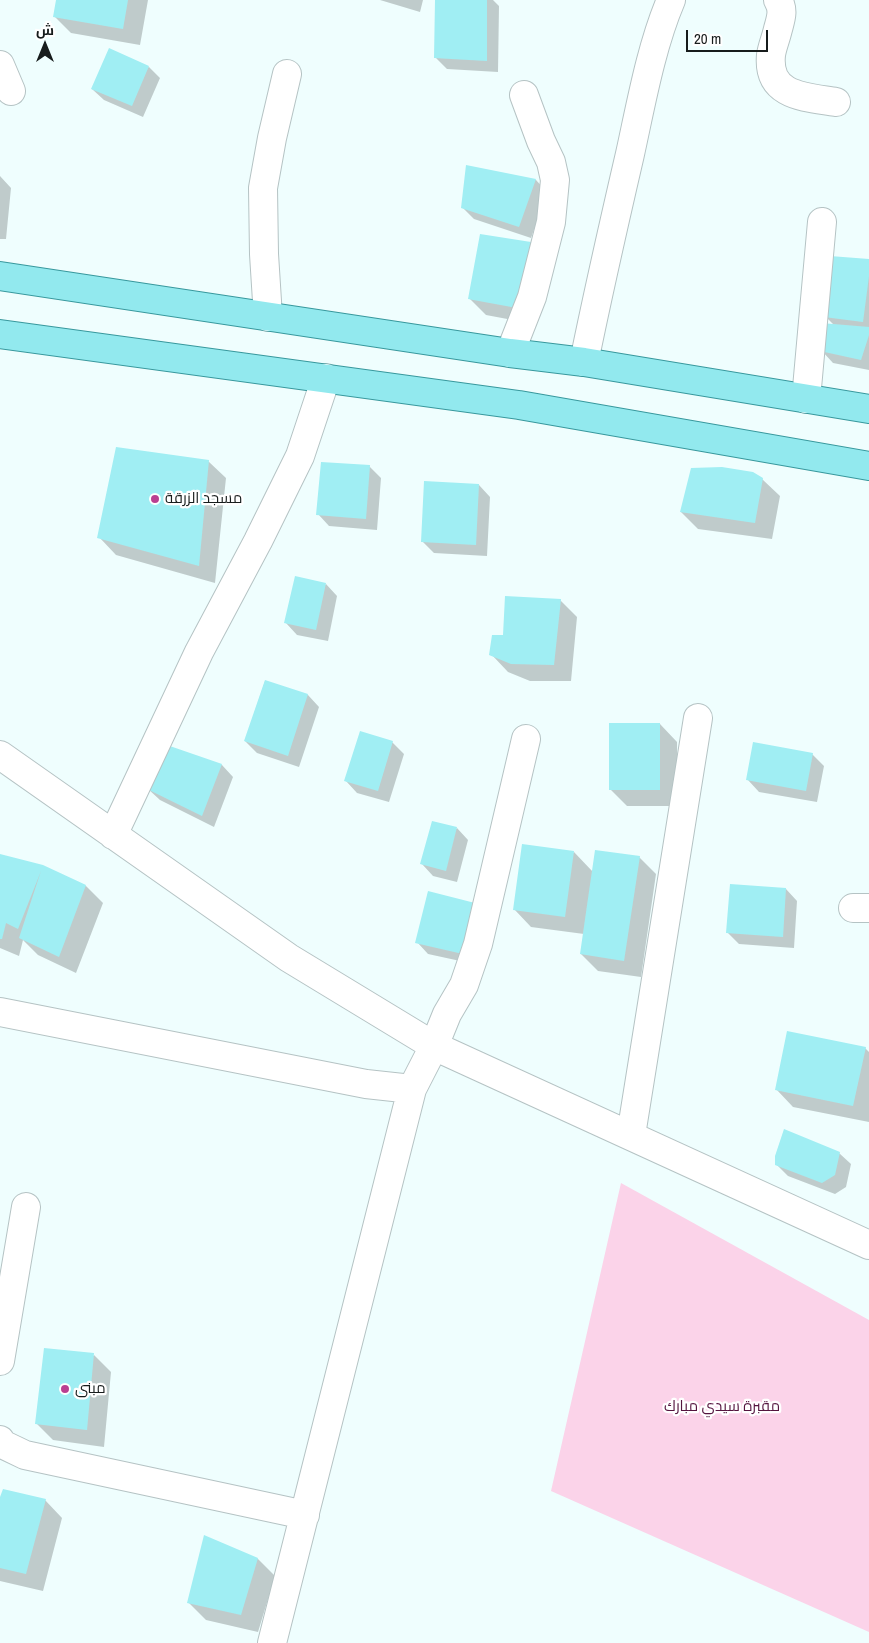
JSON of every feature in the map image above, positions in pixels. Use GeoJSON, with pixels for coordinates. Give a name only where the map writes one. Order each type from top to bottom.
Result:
{"type":"FeatureCollection","features":[{"type":"Feature","properties":{"kind":"main road"},"geometry":{"type":"LineString","coordinates":[[0,276],[510,353],[584,362],[869,410]]}},
{"type":"Feature","properties":{"kind":"main road"},"geometry":{"type":"LineString","coordinates":[[0,334],[326,378],[579,415],[869,466]]}},
{"type":"Feature","properties":{"kind":"street"},"geometry":{"type":"LineString","coordinates":[[584,362],[646,83],[671,0]]}},
{"type":"Feature","properties":{"kind":"street"},"geometry":{"type":"LineString","coordinates":[[778,0],[783,12],[771,55],[772,76],[779,86],[797,95],[836,102]]}},
{"type":"Feature","properties":{"kind":"street"},"geometry":{"type":"LineString","coordinates":[[0,65],[11,91]]}},
{"type":"Feature","properties":{"kind":"street"},"geometry":{"type":"LineString","coordinates":[[268,317],[264,254],[263,188],[287,74]]}},
{"type":"Feature","properties":{"kind":"street"},"geometry":{"type":"LineString","coordinates":[[510,353],[532,297],[550,222],[555,180],[551,162],[541,141],[524,94]]}},
{"type":"Feature","properties":{"kind":"street"},"geometry":{"type":"LineString","coordinates":[[806,399],[822,222]]}},
{"type":"Feature","properties":{"kind":"street"},"geometry":{"type":"LineString","coordinates":[[113,835],[199,652],[258,541],[300,456],[326,378]]}},
{"type":"Feature","properties":{"kind":"street"},"geometry":{"type":"LineString","coordinates":[[631,1135],[698,718]]}},
{"type":"Feature","properties":{"kind":"street"},"geometry":{"type":"LineString","coordinates":[[272,1643],[412,1089],[434,1046],[447,1014],[464,984],[478,944],[526,738]]}},
{"type":"Feature","properties":{"kind":"street"},"geometry":{"type":"LineString","coordinates":[[2,763],[113,835],[289,958],[434,1046],[869,1245]]}},
{"type":"Feature","properties":{"kind":"street"},"geometry":{"type":"LineString","coordinates":[[0,1012],[366,1084],[412,1089]]}},
{"type":"Feature","properties":{"kind":"street"},"geometry":{"type":"LineString","coordinates":[[0,1361],[26,1207]]}},
{"type":"Feature","properties":{"kind":"street"},"geometry":{"type":"LineString","coordinates":[[0,1440],[2,1444],[25,1455],[305,1515]]}},
{"type":"Feature","properties":{"kind":"green space","name":"مقبرة سيدي مبارك"},"geometry":{"type":"Polygon","coordinates":[[[621,1183],[869,1320],[869,1632],[551,1491],[621,1183]]]}},
{"type":"Feature","properties":{"kind":"building"},"geometry":{"type":"Polygon","coordinates":[[[56,0],[128,0],[123,29],[53,17],[56,0]]]}},
{"type":"Feature","properties":{"kind":"building"},"geometry":{"type":"Polygon","coordinates":[[[435,0],[487,0],[487,61],[434,58],[435,0]]]}},
{"type":"Feature","properties":{"kind":"building"},"geometry":{"type":"Polygon","coordinates":[[[109,48],[149,66],[132,106],[91,89],[109,48]]]}},
{"type":"Feature","properties":{"kind":"building"},"geometry":{"type":"Polygon","coordinates":[[[466,165],[536,179],[519,227],[461,208],[466,165]]]}},
{"type":"Feature","properties":{"kind":"building"},"geometry":{"type":"Polygon","coordinates":[[[480,234],[531,242],[517,308],[468,299],[480,234]]]}},
{"type":"Feature","properties":{"kind":"building"},"geometry":{"type":"Polygon","coordinates":[[[830,256],[869,259],[869,276],[863,322],[824,317],[830,256]]]}},
{"type":"Feature","properties":{"kind":"building"},"geometry":{"type":"Polygon","coordinates":[[[821,323],[869,327],[869,335],[861,360],[820,351],[821,323]]]}},
{"type":"Feature","properties":{"kind":"building","name":"مسجد الزرقة"},"geometry":{"type":"Polygon","coordinates":[[[116,447],[209,460],[199,566],[97,538],[116,447]]]}},
{"type":"Feature","properties":{"kind":"building"},"geometry":{"type":"Polygon","coordinates":[[[321,462],[370,465],[366,519],[316,515],[321,462]]]}},
{"type":"Feature","properties":{"kind":"building"},"geometry":{"type":"Polygon","coordinates":[[[722,467],[753,472],[763,478],[755,523],[680,512],[691,468],[722,467]]]}},
{"type":"Feature","properties":{"kind":"building"},"geometry":{"type":"Polygon","coordinates":[[[424,481],[479,484],[476,545],[421,542],[424,481]]]}},
{"type":"Feature","properties":{"kind":"building"},"geometry":{"type":"Polygon","coordinates":[[[295,576],[326,583],[316,630],[284,623],[295,576]]]}},
{"type":"Feature","properties":{"kind":"building"},"geometry":{"type":"Polygon","coordinates":[[[505,596],[561,599],[554,665],[511,664],[489,655],[492,635],[503,635],[505,596]]]}},
{"type":"Feature","properties":{"kind":"building"},"geometry":{"type":"Polygon","coordinates":[[[265,680],[308,694],[288,756],[244,741],[265,680]]]}},
{"type":"Feature","properties":{"kind":"building"},"geometry":{"type":"Polygon","coordinates":[[[609,723],[660,723],[660,790],[609,790],[609,723]]]}},
{"type":"Feature","properties":{"kind":"building"},"geometry":{"type":"Polygon","coordinates":[[[360,731],[393,741],[378,791],[344,781],[360,731]]]}},
{"type":"Feature","properties":{"kind":"building"},"geometry":{"type":"Polygon","coordinates":[[[753,742],[813,753],[806,791],[746,780],[753,742]]]}},
{"type":"Feature","properties":{"kind":"building"},"geometry":{"type":"Polygon","coordinates":[[[164,744],[222,764],[202,816],[147,789],[164,744]]]}},
{"type":"Feature","properties":{"kind":"building"},"geometry":{"type":"Polygon","coordinates":[[[432,821],[457,827],[446,871],[420,864],[432,821]]]}},
{"type":"Feature","properties":{"kind":"building"},"geometry":{"type":"Polygon","coordinates":[[[522,844],[574,851],[565,917],[513,910],[522,844]]]}},
{"type":"Feature","properties":{"kind":"building"},"geometry":{"type":"Polygon","coordinates":[[[595,850],[640,856],[624,961],[580,954],[595,850]]]}},
{"type":"Feature","properties":{"kind":"building"},"geometry":{"type":"Polygon","coordinates":[[[0,854],[43,865],[86,885],[59,957],[19,938],[41,871],[18,929],[6,923],[2,939],[0,939],[0,854]]]}},
{"type":"Feature","properties":{"kind":"building"},"geometry":{"type":"Polygon","coordinates":[[[730,884],[786,888],[783,937],[726,933],[730,884]]]}},
{"type":"Feature","properties":{"kind":"building"},"geometry":{"type":"Polygon","coordinates":[[[428,891],[475,903],[463,954],[415,943],[428,891]]]}},
{"type":"Feature","properties":{"kind":"building"},"geometry":{"type":"Polygon","coordinates":[[[787,1031],[866,1047],[853,1106],[775,1090],[787,1031]]]}},
{"type":"Feature","properties":{"kind":"building"},"geometry":{"type":"Polygon","coordinates":[[[784,1129],[840,1152],[835,1175],[822,1183],[775,1165],[775,1156],[784,1129]]]}},
{"type":"Feature","properties":{"kind":"building","name":"مبنى"},"geometry":{"type":"Polygon","coordinates":[[[44,1348],[94,1353],[87,1430],[35,1424],[44,1348]]]}},
{"type":"Feature","properties":{"kind":"building"},"geometry":{"type":"Polygon","coordinates":[[[3,1489],[46,1499],[26,1574],[0,1568],[0,1497],[3,1489]]]}},
{"type":"Feature","properties":{"kind":"building"},"geometry":{"type":"Polygon","coordinates":[[[204,1535],[258,1558],[241,1615],[187,1603],[204,1535]]]}},
{"type":"Feature","properties":{"kind":"place","name":"مسجد الزرقة"},"geometry":{"type":"Point","coordinates":[155,499]}},
{"type":"Feature","properties":{"kind":"place","name":"مبنى"},"geometry":{"type":"Point","coordinates":[65,1389]}}]}
